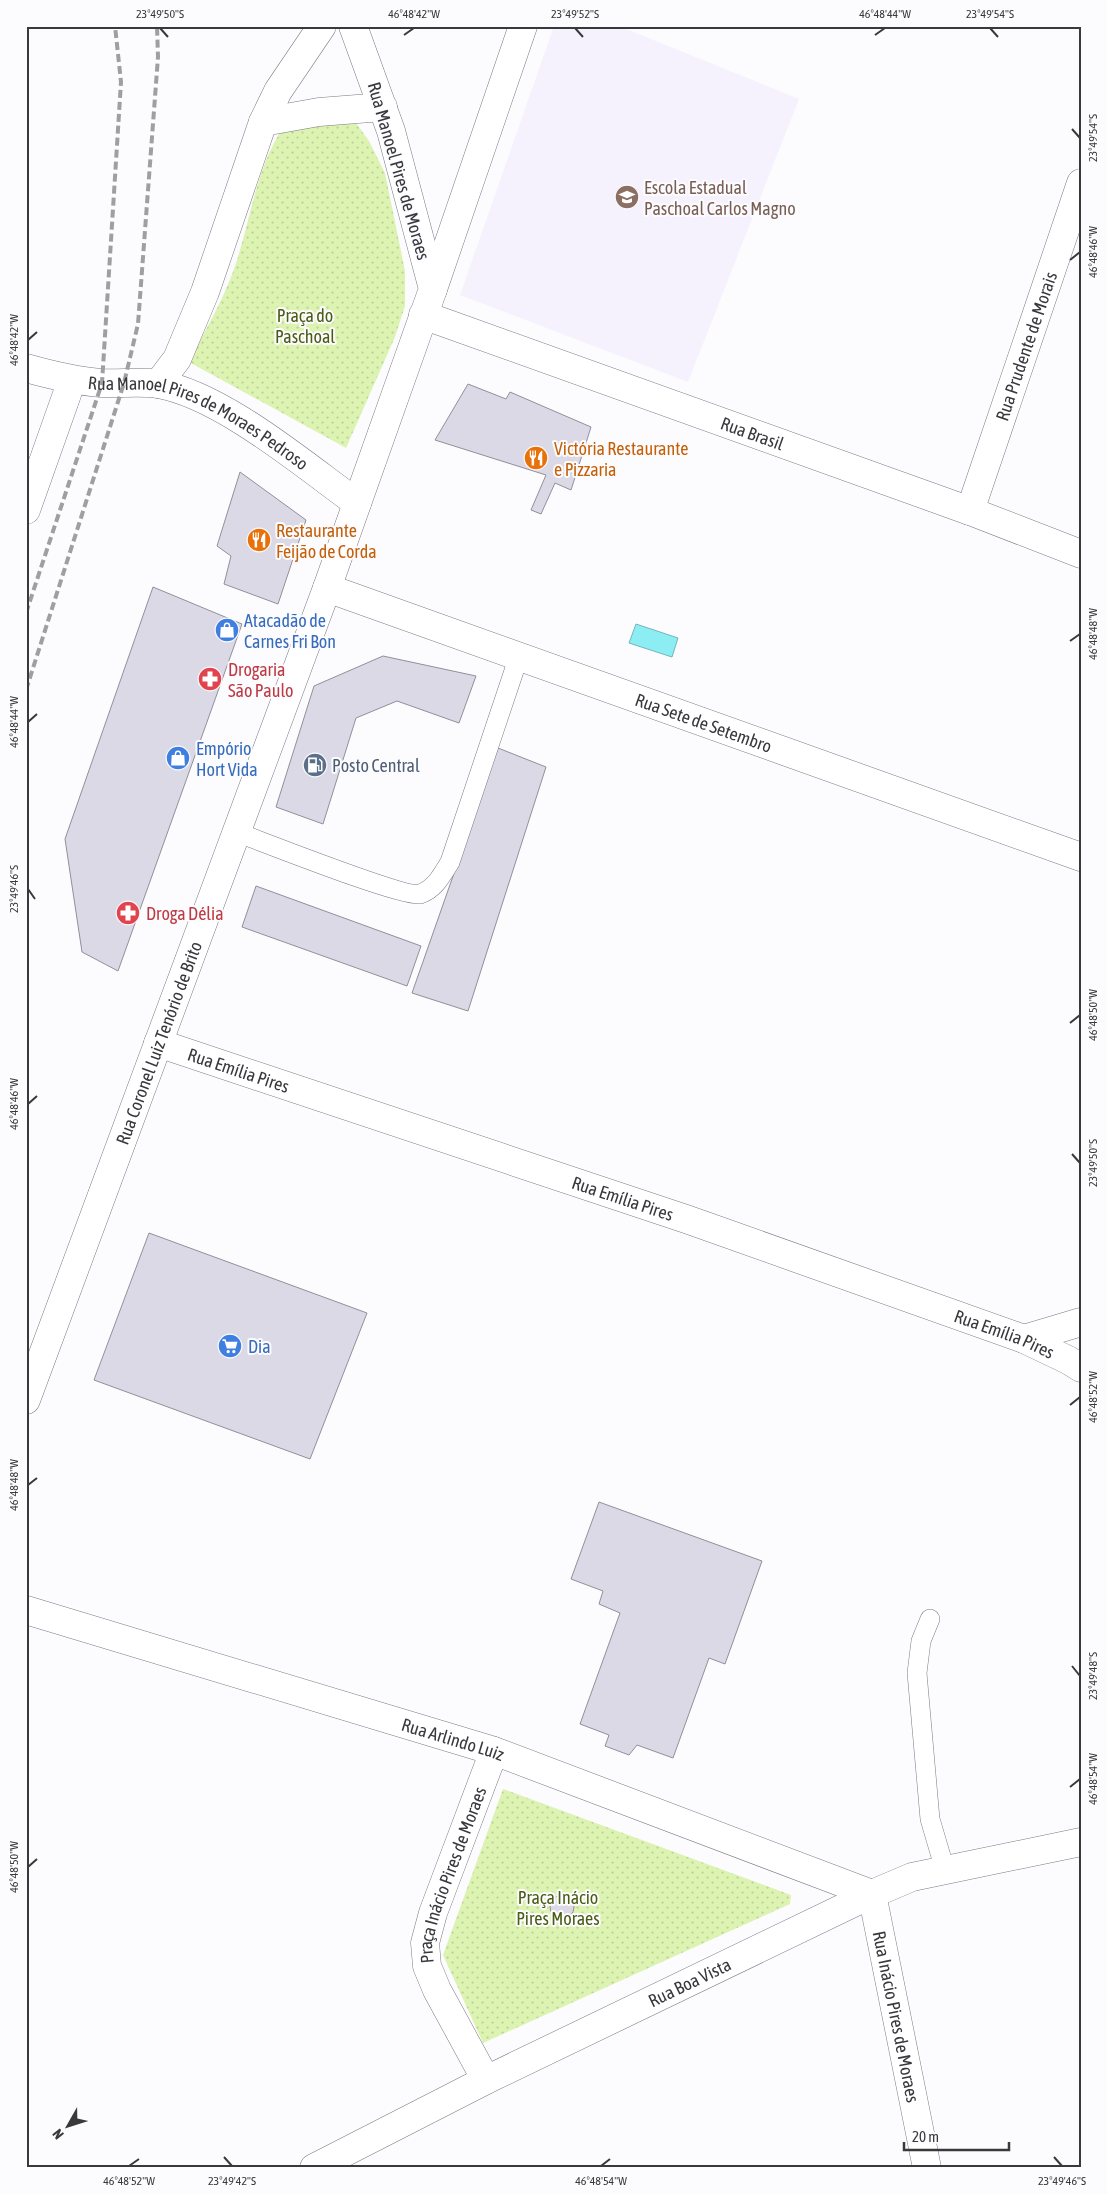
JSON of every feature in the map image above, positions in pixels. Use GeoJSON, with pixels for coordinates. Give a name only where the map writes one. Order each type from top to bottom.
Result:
{"type":"FeatureCollection","features":[{"type":"Feature","properties":{"kind":"street"},"geometry":{"type":"LineString","coordinates":[[158,384],[177,359],[205,292],[264,122],[278,91],[322,26]]}},
{"type":"Feature","properties":{"kind":"street","name":"Rua Manoel Pires de Moraes"},"geometry":{"type":"LineString","coordinates":[[353,26],[383,107],[433,288]]}},
{"type":"Feature","properties":{"kind":"street","name":"Rua Coronel Luiz Tenório de Brito"},"geometry":{"type":"LineString","coordinates":[[26,1400],[327,588],[433,288],[522,26]]}},
{"type":"Feature","properties":{"kind":"street"},"geometry":{"type":"LineString","coordinates":[[264,122],[319,112],[383,107]]}},
{"type":"Feature","properties":{"kind":"street","name":"Rua Prudente de Morais"},"geometry":{"type":"LineString","coordinates":[[970,511],[1081,183]]}},
{"type":"Feature","properties":{"kind":"street","name":"Rua Brasil"},"geometry":{"type":"LineString","coordinates":[[423,315],[970,511],[1081,554]]}},
{"type":"Feature","properties":{"kind":"street","name":"Rua Manoel Pires de Moraes Pedroso"},"geometry":{"type":"LineString","coordinates":[[26,368],[72,380],[102,383],[158,384],[188,393],[229,414],[357,503]]}},
{"type":"Feature","properties":{"kind":"street"},"geometry":{"type":"LineString","coordinates":[[26,510],[72,380]]}},
{"type":"Feature","properties":{"kind":"street","name":"Rua Sete de Setembro"},"geometry":{"type":"LineString","coordinates":[[327,588],[1081,858]]}},
{"type":"Feature","properties":{"kind":"street","name":"Rua Emília Pires"},"geometry":{"type":"LineString","coordinates":[[158,1043],[686,1219],[1024,1339],[1081,1368]]}},
{"type":"Feature","properties":{"kind":"street"},"geometry":{"type":"LineString","coordinates":[[1024,1339],[1081,1322]]}},
{"type":"Feature","properties":{"kind":"street","name":"Rua Arlindo Luiz"},"geometry":{"type":"LineString","coordinates":[[26,1610],[494,1751],[872,1894]]}},
{"type":"Feature","properties":{"kind":"street","name":"Praça Inácio Pires de Moraes"},"geometry":{"type":"LineString","coordinates":[[486,2080],[437,1990],[427,1966],[425,1943],[433,1913],[494,1751]]}},
{"type":"Feature","properties":{"kind":"street","name":"Rua Boa Vista"},"geometry":{"type":"LineString","coordinates":[[314,2168],[486,2080],[872,1894],[912,1877],[1081,1842]]}},
{"type":"Feature","properties":{"kind":"street","name":"Rua Inácio Pires de Moraes"},"geometry":{"type":"LineString","coordinates":[[872,1894],[927,2168]]}},
{"type":"Feature","properties":{"kind":"lane"},"geometry":{"type":"LineString","coordinates":[[236,832],[390,888],[417,895],[430,890],[440,879],[450,862],[519,656]]}},
{"type":"Feature","properties":{"kind":"lane"},"geometry":{"type":"LineString","coordinates":[[930,1620],[921,1640],[917,1673],[930,1820],[945,1870]]}},
{"type":"Feature","properties":{"kind":"shaded area","name":"Escola Estadual Paschoal Carlos Magno"},"geometry":{"type":"Polygon","coordinates":[[[554,26],[619,26],[799,99],[688,382],[460,295],[554,26]]]}},
{"type":"Feature","properties":{"kind":"green space","name":"Praça do Paschoal"},"geometry":{"type":"Polygon","coordinates":[[[331,114],[356,123],[369,141],[385,173],[405,271],[405,306],[395,337],[346,448],[189,362],[230,281],[260,177],[274,143],[284,126],[331,114]]]}},
{"type":"Feature","properties":{"kind":"green space","name":"Praça Inácio Pires Moraes"},"geometry":{"type":"Polygon","coordinates":[[[503,1789],[791,1895],[790,1904],[483,2043],[443,1955],[503,1789]]]}},
{"type":"Feature","properties":{"kind":"water"},"geometry":{"type":"Polygon","coordinates":[[[636,624],[678,638],[672,657],[629,643],[636,624]]]}},
{"type":"Feature","properties":{"kind":"building","name":"Victória Restaurante e Pizzaria"},"geometry":{"type":"Polygon","coordinates":[[[468,384],[506,399],[510,392],[591,427],[571,490],[555,483],[541,514],[531,510],[546,475],[435,440],[468,384]]]}},
{"type":"Feature","properties":{"kind":"building","name":"Restaurante Feijão de Corda"},"geometry":{"type":"Polygon","coordinates":[[[240,472],[306,520],[278,604],[224,584],[231,556],[217,546],[240,472]]]}},
{"type":"Feature","properties":{"kind":"building"},"geometry":{"type":"Polygon","coordinates":[[[153,587],[242,624],[118,971],[82,952],[65,839],[153,587]]]}},
{"type":"Feature","properties":{"kind":"building","name":"Posto Central"},"geometry":{"type":"Polygon","coordinates":[[[383,656],[476,676],[459,723],[397,701],[356,718],[323,824],[276,807],[314,686],[383,656]]]}},
{"type":"Feature","properties":{"kind":"building"},"geometry":{"type":"Polygon","coordinates":[[[498,748],[546,767],[468,1011],[412,993],[498,748]]]}},
{"type":"Feature","properties":{"kind":"building"},"geometry":{"type":"Polygon","coordinates":[[[256,886],[421,946],[407,986],[242,927],[256,886]]]}},
{"type":"Feature","properties":{"kind":"building","name":"Dia"},"geometry":{"type":"Polygon","coordinates":[[[149,1233],[367,1313],[310,1459],[94,1380],[149,1233]]]}},
{"type":"Feature","properties":{"kind":"building"},"geometry":{"type":"Polygon","coordinates":[[[599,1502],[762,1561],[725,1664],[709,1658],[673,1758],[637,1745],[629,1755],[605,1746],[609,1735],[580,1724],[620,1613],[599,1604],[603,1591],[571,1579],[599,1502]]]}},
{"type":"Feature","properties":{"kind":"building"},"geometry":{"type":"Polygon","coordinates":[[[562,1895],[571,1898],[574,1907],[571,1916],[562,1919],[553,1916],[550,1907],[553,1898],[562,1895]]]}},
{"type":"Feature","properties":{"kind":"railway"},"geometry":{"type":"LineString","coordinates":[[26,613],[102,383],[121,82],[115,26]]}},
{"type":"Feature","properties":{"kind":"railway"},"geometry":{"type":"LineString","coordinates":[[26,690],[124,383],[138,324],[158,57],[157,26]]}},
{"type":"Feature","properties":{"kind":"place","name":"Escola Estadual Paschoal Carlos Magno"},"geometry":{"type":"Point","coordinates":[627,197]}},
{"type":"Feature","properties":{"kind":"place","name":"Victória Restaurante e Pizzaria"},"geometry":{"type":"Point","coordinates":[536,458]}},
{"type":"Feature","properties":{"kind":"place","name":"Restaurante Feijão de Corda"},"geometry":{"type":"Point","coordinates":[259,540]}},
{"type":"Feature","properties":{"kind":"place","name":"Atacadão de Carnes Fri Bon"},"geometry":{"type":"Point","coordinates":[227,630]}},
{"type":"Feature","properties":{"kind":"place","name":"Drogaria São Paulo"},"geometry":{"type":"Point","coordinates":[210,679]}},
{"type":"Feature","properties":{"kind":"place","name":"Empório Hort Vida"},"geometry":{"type":"Point","coordinates":[178,758]}},
{"type":"Feature","properties":{"kind":"place","name":"Posto Central"},"geometry":{"type":"Point","coordinates":[315,765]}},
{"type":"Feature","properties":{"kind":"place","name":"Droga Délia"},"geometry":{"type":"Point","coordinates":[128,913]}},
{"type":"Feature","properties":{"kind":"place","name":"Dia"},"geometry":{"type":"Point","coordinates":[230,1346]}}]}
